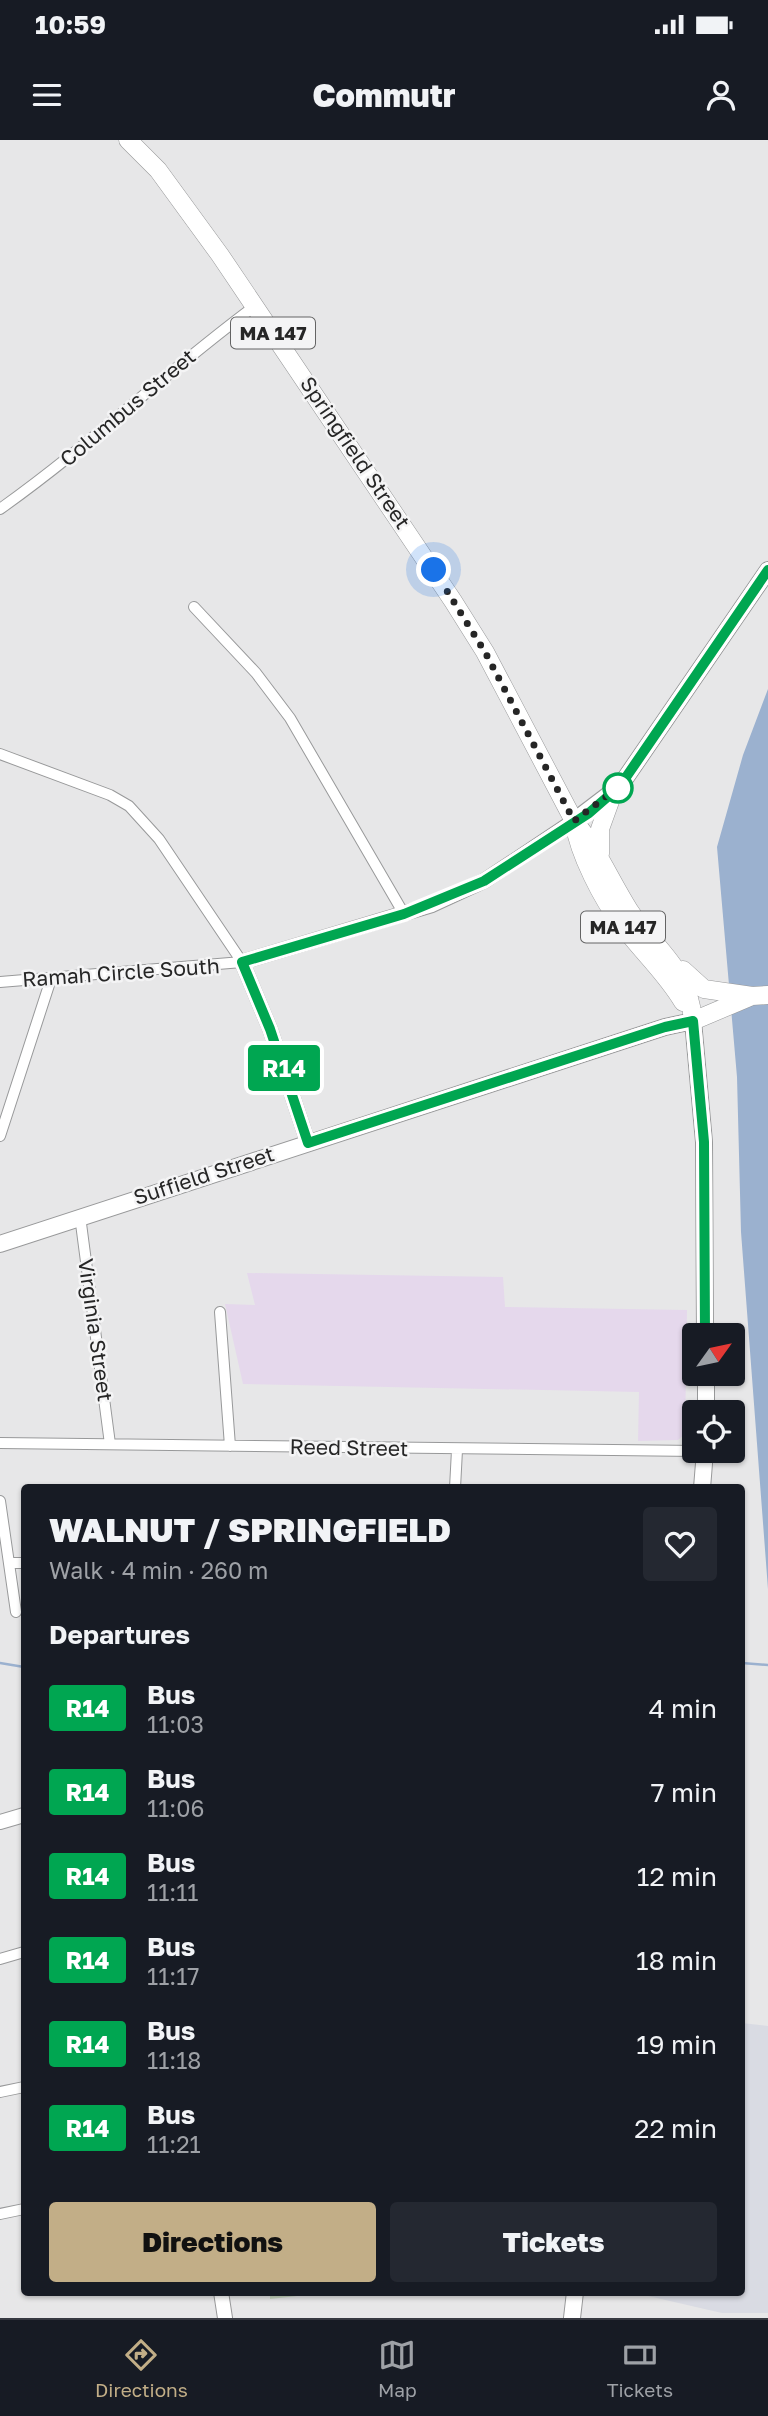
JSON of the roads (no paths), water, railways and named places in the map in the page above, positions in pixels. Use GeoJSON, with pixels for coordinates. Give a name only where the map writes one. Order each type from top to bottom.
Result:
{"type":"FeatureCollection","features":[{"type":"Feature","properties":{"kind":"main road","name":"Springfield Street"},"geometry":{"type":"LineString","coordinates":[[128,140],[158,170],[255,306],[453,601],[485,652],[574,821],[639,924],[668,954],[691,999],[693,1021]]}},
{"type":"Feature","properties":{"kind":"main road"},"geometry":{"type":"LineString","coordinates":[[601,861],[598,838],[613,793],[768,570]]}},
{"type":"Feature","properties":{"kind":"main road"},"geometry":{"type":"LineString","coordinates":[[574,821],[613,793]]}},
{"type":"Feature","properties":{"kind":"main road","name":"Springfield Street"},"geometry":{"type":"LineString","coordinates":[[574,821],[577,844],[621,924],[660,968],[693,1021]]}},
{"type":"Feature","properties":{"kind":"main road","name":"MA 147"},"geometry":{"type":"LineString","coordinates":[[668,954],[695,983],[722,1000]]}},
{"type":"Feature","properties":{"kind":"main road","name":"Suffield Street"},"geometry":{"type":"LineString","coordinates":[[0,1244],[665,1027],[693,1021],[722,1000],[760,996]]}},
{"type":"Feature","properties":{"kind":"main road"},"geometry":{"type":"LineString","coordinates":[[693,1021],[704,1142],[705,1323]]}},
{"type":"Feature","properties":{"kind":"main road"},"geometry":{"type":"LineString","coordinates":[[702,1484],[704,1463]]}},
{"type":"Feature","properties":{"kind":"main road"},"geometry":{"type":"LineString","coordinates":[[572,2318],[575,2296]]}},
{"type":"Feature","properties":{"kind":"street","name":"Columbus Street"},"geometry":{"type":"LineString","coordinates":[[0,509],[78,452],[195,351],[255,306]]}},
{"type":"Feature","properties":{"kind":"street"},"geometry":{"type":"LineString","coordinates":[[194,607],[256,673],[290,719],[404,914]]}},
{"type":"Feature","properties":{"kind":"street"},"geometry":{"type":"LineString","coordinates":[[0,754],[110,795],[129,806],[159,839],[242,962],[270,1029],[308,1143]]}},
{"type":"Feature","properties":{"kind":"street"},"geometry":{"type":"LineString","coordinates":[[242,962],[404,914],[484,881],[574,821]]}},
{"type":"Feature","properties":{"kind":"street","name":"Ramah Circle South"},"geometry":{"type":"LineString","coordinates":[[0,982],[242,962]]}},
{"type":"Feature","properties":{"kind":"street"},"geometry":{"type":"LineString","coordinates":[[0,1136],[51,979]]}},
{"type":"Feature","properties":{"kind":"street","name":"Virginia Street"},"geometry":{"type":"LineString","coordinates":[[80,1216],[110,1444]]}},
{"type":"Feature","properties":{"kind":"street"},"geometry":{"type":"LineString","coordinates":[[220,1312],[230,1446]]}},
{"type":"Feature","properties":{"kind":"street","name":"Reed Street"},"geometry":{"type":"LineString","coordinates":[[0,1443],[682,1451]]}},
{"type":"Feature","properties":{"kind":"street"},"geometry":{"type":"LineString","coordinates":[[455,1484],[457,1450]]}},
{"type":"Feature","properties":{"kind":"street"},"geometry":{"type":"LineString","coordinates":[[0,1501],[16,1612]]}},
{"type":"Feature","properties":{"kind":"street"},"geometry":{"type":"LineString","coordinates":[[9,1563],[21,1563]]}},
{"type":"Feature","properties":{"kind":"street"},"geometry":{"type":"LineString","coordinates":[[0,1822],[21,1816]]}},
{"type":"Feature","properties":{"kind":"street"},"geometry":{"type":"LineString","coordinates":[[0,1959],[21,1953]]}},
{"type":"Feature","properties":{"kind":"street"},"geometry":{"type":"LineString","coordinates":[[0,2092],[21,2088]]}},
{"type":"Feature","properties":{"kind":"street"},"geometry":{"type":"LineString","coordinates":[[0,2214],[21,2210]]}},
{"type":"Feature","properties":{"kind":"street"},"geometry":{"type":"LineString","coordinates":[[222,2296],[225,2318]]}},
{"type":"Feature","properties":{"kind":"water"},"geometry":{"type":"Polygon","coordinates":[[[768,689],[768,1589],[741,1232],[737,1077],[717,847],[743,755],[768,689]]]}},
{"type":"Feature","properties":{"kind":"waterway"},"geometry":{"type":"LineString","coordinates":[[0,1663],[21,1666]]}},
{"type":"Feature","properties":{"kind":"waterway"},"geometry":{"type":"LineString","coordinates":[[745,1663],[768,1665]]}}]}
